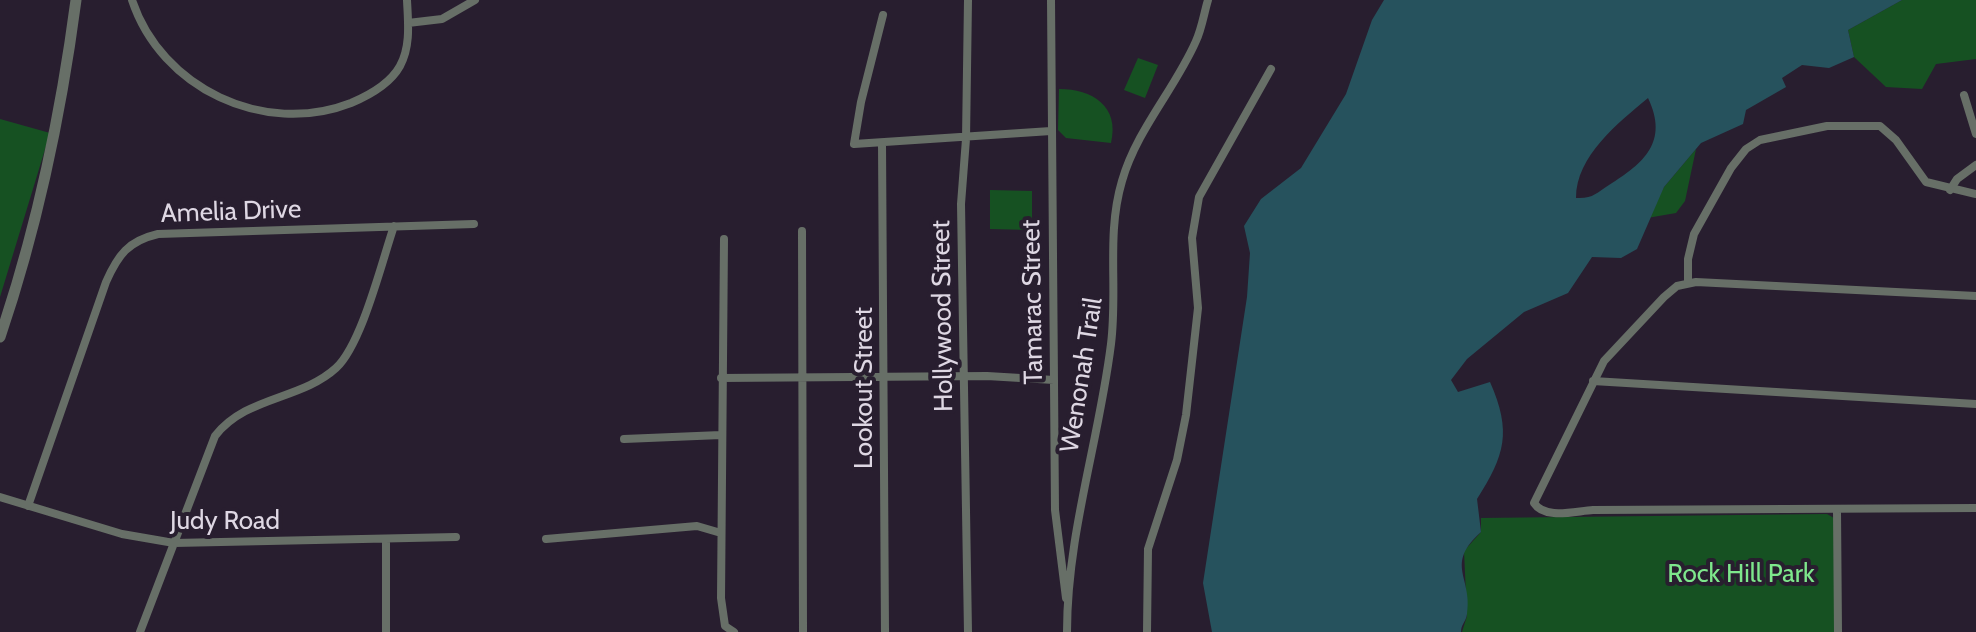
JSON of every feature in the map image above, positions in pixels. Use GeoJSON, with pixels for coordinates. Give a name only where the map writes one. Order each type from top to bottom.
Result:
{"type":"FeatureCollection","features":[{"type":"Feature","properties":{"kind":"street"},"geometry":{"type":"LineString","coordinates":[[0,337],[40,195],[67,65],[76,0]]}},
{"type":"Feature","properties":{"kind":"street"},"geometry":{"type":"LineString","coordinates":[[132,0],[143,29],[157,50],[186,78],[231,102],[283,114],[336,108],[373,92],[399,68],[405,54],[407,0]]}},
{"type":"Feature","properties":{"kind":"street"},"geometry":{"type":"LineString","coordinates":[[408,23],[442,19],[458,13],[475,0]]}},
{"type":"Feature","properties":{"kind":"street","name":"Hollywood Street"},"geometry":{"type":"LineString","coordinates":[[968,0],[966,139],[961,204],[968,632]]}},
{"type":"Feature","properties":{"kind":"street","name":"Tamarac Street"},"geometry":{"type":"LineString","coordinates":[[1051,0],[1055,510],[1067,603]]}},
{"type":"Feature","properties":{"kind":"street","name":"Wenonah Trail"},"geometry":{"type":"LineString","coordinates":[[1067,632],[1067,603],[1079,501],[1098,432],[1111,343],[1116,290],[1110,231],[1122,179],[1140,137],[1196,42],[1208,0]]}},
{"type":"Feature","properties":{"kind":"street"},"geometry":{"type":"LineString","coordinates":[[883,15],[854,144],[1051,131]]}},
{"type":"Feature","properties":{"kind":"street"},"geometry":{"type":"LineString","coordinates":[[1147,632],[1148,549],[1177,460],[1186,415],[1198,308],[1192,238],[1199,197],[1271,69]]}},
{"type":"Feature","properties":{"kind":"street"},"geometry":{"type":"LineString","coordinates":[[1964,95],[1976,134]]}},
{"type":"Feature","properties":{"kind":"street"},"geometry":{"type":"LineString","coordinates":[[1688,282],[1688,259],[1694,234],[1731,168],[1746,149],[1760,140],[1827,126],[1864,124],[1886,130],[1920,177],[1950,190],[1976,194]]}},
{"type":"Feature","properties":{"kind":"street","name":"Lookout Street"},"geometry":{"type":"LineString","coordinates":[[882,143],[885,632]]}},
{"type":"Feature","properties":{"kind":"street"},"geometry":{"type":"LineString","coordinates":[[1950,190],[1957,179],[1976,165]]}},
{"type":"Feature","properties":{"kind":"street","name":"Amelia Drive"},"geometry":{"type":"LineString","coordinates":[[28,506],[106,282],[114,264],[130,243],[158,234],[474,224]]}},
{"type":"Feature","properties":{"kind":"street"},"geometry":{"type":"LineString","coordinates":[[140,632],[215,436],[238,413],[317,380],[336,368],[346,356],[394,226]]}},
{"type":"Feature","properties":{"kind":"street"},"geometry":{"type":"LineString","coordinates":[[802,231],[803,632]]}},
{"type":"Feature","properties":{"kind":"street"},"geometry":{"type":"LineString","coordinates":[[724,239],[721,533],[725,626],[734,632]]}},
{"type":"Feature","properties":{"kind":"street"},"geometry":{"type":"LineString","coordinates":[[1976,296],[1688,282],[1664,297],[1622,339],[1593,381],[1563,450],[1537,492],[1534,503],[1537,508],[1549,513],[1593,510],[1976,508]]}},
{"type":"Feature","properties":{"kind":"street"},"geometry":{"type":"LineString","coordinates":[[721,378],[964,377],[1054,380]]}},
{"type":"Feature","properties":{"kind":"street"},"geometry":{"type":"LineString","coordinates":[[1593,381],[1976,404]]}},
{"type":"Feature","properties":{"kind":"street"},"geometry":{"type":"LineString","coordinates":[[624,439],[721,435]]}},
{"type":"Feature","properties":{"kind":"street","name":"Judy Road"},"geometry":{"type":"LineString","coordinates":[[0,497],[122,534],[174,543],[456,537]]}},
{"type":"Feature","properties":{"kind":"street"},"geometry":{"type":"LineString","coordinates":[[1837,511],[1838,632]]}},
{"type":"Feature","properties":{"kind":"street"},"geometry":{"type":"LineString","coordinates":[[546,539],[697,526],[721,533]]}},
{"type":"Feature","properties":{"kind":"street"},"geometry":{"type":"LineString","coordinates":[[386,540],[386,632]]}},
{"type":"Feature","properties":{"kind":"green space"},"geometry":{"type":"Polygon","coordinates":[[[1902,0],[1976,0],[1976,59],[1936,64],[1922,89],[1886,87],[1854,57],[1848,30],[1902,0]]]}},
{"type":"Feature","properties":{"kind":"green space"},"geometry":{"type":"Polygon","coordinates":[[[1138,58],[1158,65],[1145,98],[1124,90],[1138,58]]]}},
{"type":"Feature","properties":{"kind":"green space"},"geometry":{"type":"Polygon","coordinates":[[[1059,89],[1082,92],[1101,102],[1111,119],[1111,143],[1066,138],[1058,130],[1059,89]]]}},
{"type":"Feature","properties":{"kind":"green space"},"geometry":{"type":"Polygon","coordinates":[[[0,119],[50,133],[0,297],[0,119]]]}},
{"type":"Feature","properties":{"kind":"green space"},"geometry":{"type":"Polygon","coordinates":[[[1696,149],[1685,201],[1676,213],[1647,218],[1664,187],[1696,149]]]}},
{"type":"Feature","properties":{"kind":"green space"},"geometry":{"type":"Polygon","coordinates":[[[990,190],[1032,191],[1032,230],[990,229],[990,190]]]}},
{"type":"Feature","properties":{"kind":"green space","name":"Rock Hill Park"},"geometry":{"type":"Polygon","coordinates":[[[1827,514],[1834,518],[1834,632],[1462,632],[1467,616],[1464,551],[1481,532],[1481,518],[1827,514]]]}},
{"type":"Feature","properties":{"kind":"shaded area"},"geometry":{"type":"Polygon","coordinates":[[[1384,0],[1902,0],[1848,30],[1854,57],[1829,68],[1802,65],[1782,78],[1786,87],[1746,110],[1743,124],[1701,143],[1664,187],[1637,249],[1621,258],[1592,257],[1568,293],[1524,312],[1467,359],[1451,380],[1458,392],[1490,382],[1503,429],[1499,456],[1477,499],[1481,532],[1470,543],[1462,563],[1468,601],[1461,632],[1212,632],[1203,583],[1247,297],[1250,253],[1244,226],[1261,199],[1301,168],[1346,94],[1372,20],[1384,0]],[[1648,98],[1601,142],[1583,168],[1576,198],[1594,195],[1642,159],[1654,139],[1654,113],[1648,98]]]}}]}
